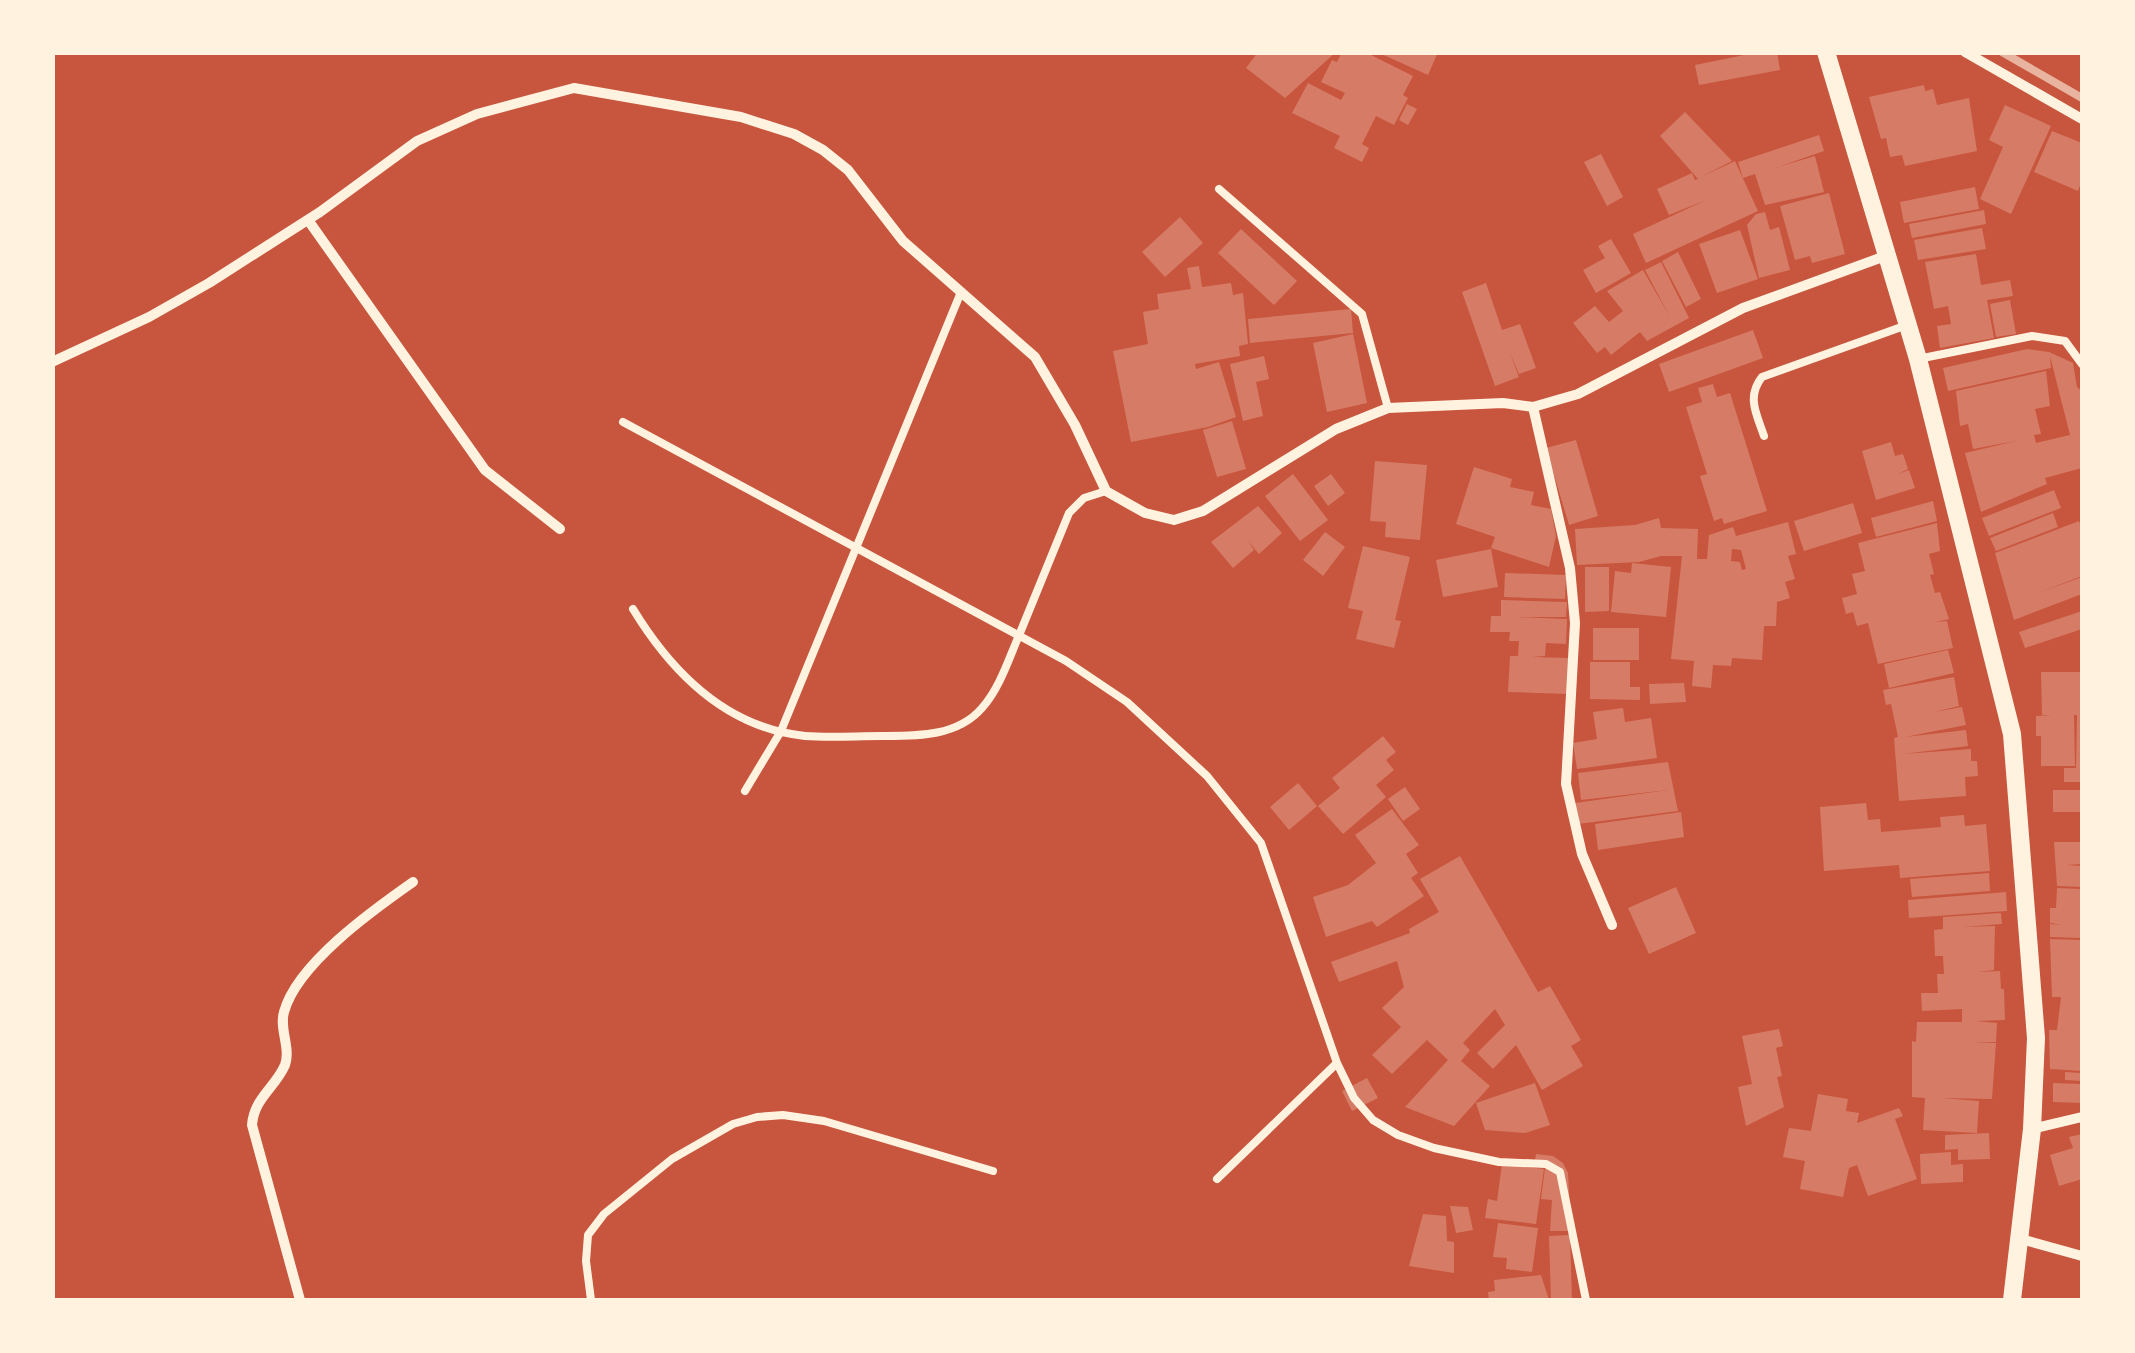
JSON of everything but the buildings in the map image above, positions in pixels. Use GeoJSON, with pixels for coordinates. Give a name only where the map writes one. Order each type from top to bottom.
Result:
{"type":"FeatureCollection","features":[{"type":"Feature","properties":{"kind":"street"},"geometry":{"type":"LineString","coordinates":[[1826,52],[1918,359],[2012,734],[2036,1038],[2032,1129],[2012,1300]]}},
{"type":"Feature","properties":{"kind":"street"},"geometry":{"type":"LineString","coordinates":[[1965,52],[2082,119]]}},
{"type":"Feature","properties":{"kind":"street"},"geometry":{"type":"LineString","coordinates":[[52,362],[149,317],[308,220],[417,142],[477,114],[574,88],[741,116],[794,134],[823,150],[848,170],[903,241],[1035,357],[1075,426],[1106,491],[1144,513],[1174,520],[1204,511],[1322,437],[1388,408],[1503,403],[1533,406],[1578,394],[1743,308],[1888,256]]}},
{"type":"Feature","properties":{"kind":"street"},"geometry":{"type":"LineString","coordinates":[[308,220],[485,470],[560,529]]}},
{"type":"Feature","properties":{"kind":"street"},"geometry":{"type":"LineString","coordinates":[[1533,406],[1570,568],[1574,605],[1566,784],[1582,854],[1612,925]]}},
{"type":"Feature","properties":{"kind":"street"},"geometry":{"type":"LineString","coordinates":[[300,1300],[252,1125],[253,1114],[257,1102],[284,1066],[282,1026],[292,993],[333,944],[412,882]]}},
{"type":"Feature","properties":{"kind":"street"},"geometry":{"type":"LineString","coordinates":[[2032,1129],[2082,1117]]}},
{"type":"Feature","properties":{"kind":"street"},"geometry":{"type":"LineString","coordinates":[[2021,1238],[2082,1256]]}},
{"type":"Feature","properties":{"kind":"lane"},"geometry":{"type":"LineString","coordinates":[[1219,189],[1362,314],[1388,408]]}},
{"type":"Feature","properties":{"kind":"lane"},"geometry":{"type":"LineString","coordinates":[[746,790],[781,731],[961,292]]}},
{"type":"Feature","properties":{"kind":"lane"},"geometry":{"type":"LineString","coordinates":[[1764,436],[1752,400],[1754,388],[1762,378],[1908,325]]}},
{"type":"Feature","properties":{"kind":"lane"},"geometry":{"type":"LineString","coordinates":[[1918,359],[2032,336],[2066,342],[2082,364]]}},
{"type":"Feature","properties":{"kind":"lane"},"geometry":{"type":"LineString","coordinates":[[624,422],[1066,661],[1128,702],[1207,776],[1260,843],[1354,1098],[1373,1120],[1398,1135],[1434,1148],[1499,1162],[1546,1164],[1560,1172],[1586,1300]]}},
{"type":"Feature","properties":{"kind":"lane"},"geometry":{"type":"LineString","coordinates":[[633,609],[657,648],[706,695],[739,717],[804,736],[932,734],[962,724],[981,709],[1001,676],[1070,513],[1084,498],[1106,491]]}},
{"type":"Feature","properties":{"kind":"lane"},"geometry":{"type":"LineString","coordinates":[[1216,1179],[1338,1063]]}},
{"type":"Feature","properties":{"kind":"lane"},"geometry":{"type":"LineString","coordinates":[[592,1300],[586,1261],[588,1235],[604,1214],[672,1159],[733,1124],[784,1115],[824,1121],[993,1171]]}},
{"type":"Feature","properties":{"kind":"railway"},"geometry":{"type":"LineString","coordinates":[[2002,52],[2082,98]]}}]}
